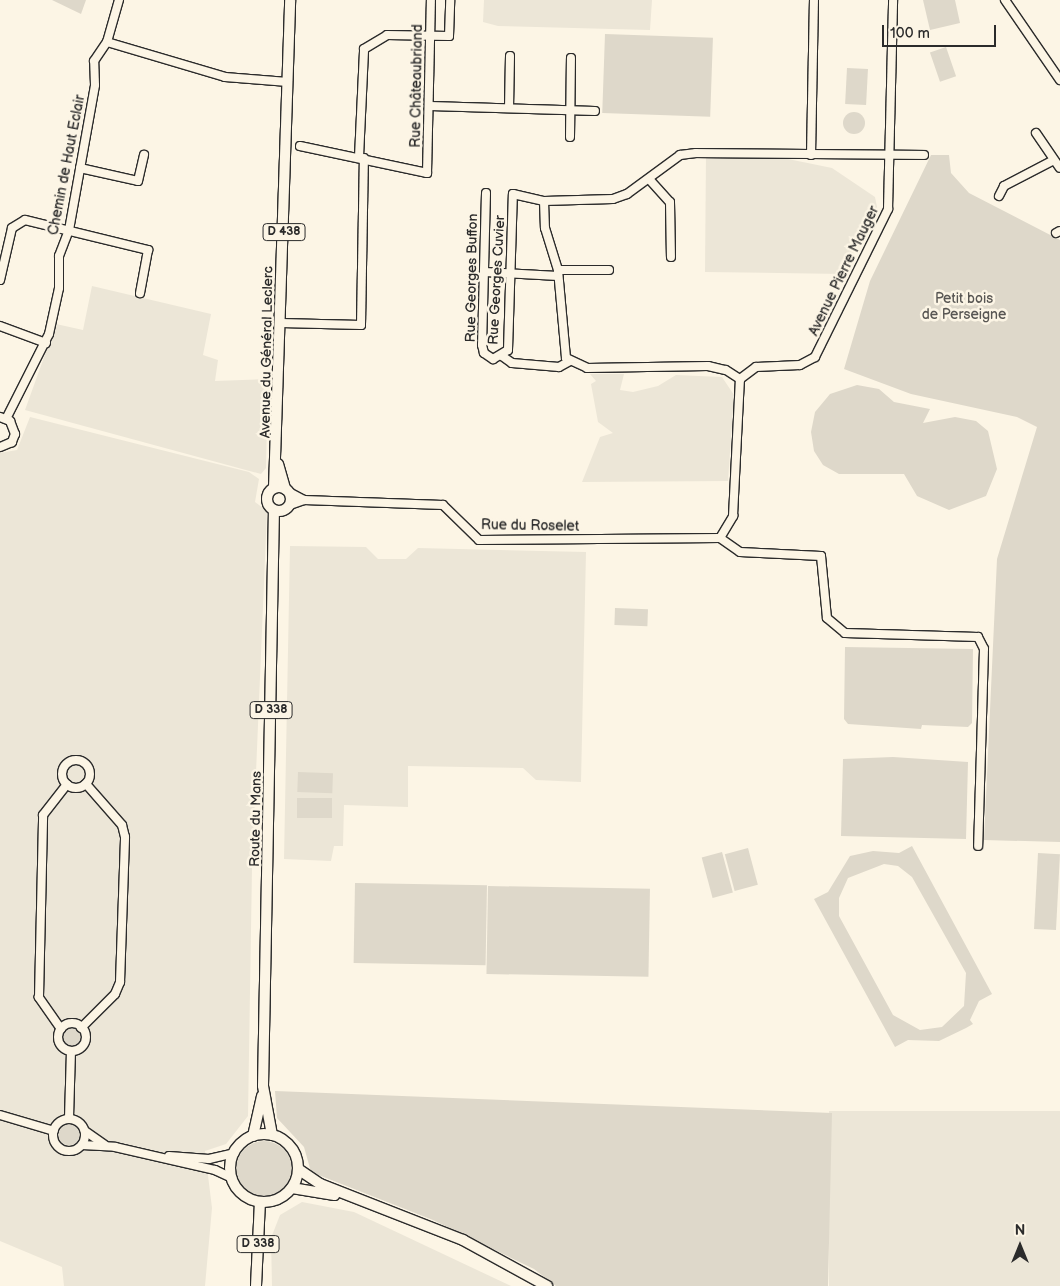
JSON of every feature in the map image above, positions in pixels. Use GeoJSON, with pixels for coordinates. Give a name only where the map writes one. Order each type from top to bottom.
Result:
{"type":"FeatureCollection","features":[{"type":"Feature","properties":{"kind":"main road","name":"Avenue du Général Leclerc"},"geometry":{"type":"LineString","coordinates":[[283,490],[278,464],[290,0]]}},
{"type":"Feature","properties":{"kind":"main road"},"geometry":{"type":"LineString","coordinates":[[283,490],[282,508],[267,497],[283,490]]}},
{"type":"Feature","properties":{"kind":"main road","name":"Route du Mans"},"geometry":{"type":"LineString","coordinates":[[253,1136],[263,1090],[276,549],[282,508]]}},
{"type":"Feature","properties":{"kind":"main road","name":"Route du Mans"},"geometry":{"type":"LineString","coordinates":[[263,1090],[272,1135]]}},
{"type":"Feature","properties":{"kind":"main road"},"geometry":{"type":"LineString","coordinates":[[272,1135],[291,1147],[298,1169],[292,1188],[278,1199],[260,1202],[242,1194],[232,1178],[234,1153],[253,1136],[272,1135]]}},
{"type":"Feature","properties":{"kind":"main road"},"geometry":{"type":"LineString","coordinates":[[298,1169],[320,1184],[485,1252],[546,1286]]}},
{"type":"Feature","properties":{"kind":"main road"},"geometry":{"type":"LineString","coordinates":[[292,1188],[339,1196],[485,1252]]}},
{"type":"Feature","properties":{"kind":"main road","name":"D 338"},"geometry":{"type":"LineString","coordinates":[[256,1286],[260,1202]]}},
{"type":"Feature","properties":{"kind":"street","name":"Chemin de Haut Eclair"},"geometry":{"type":"LineString","coordinates":[[3,418],[46,343],[59,288],[59,256],[69,230],[95,85],[94,61],[107,42],[119,0]]}},
{"type":"Feature","properties":{"kind":"street","name":"Rue Châteaubriand"},"geometry":{"type":"LineString","coordinates":[[362,158],[427,173],[432,0]]}},
{"type":"Feature","properties":{"kind":"street"},"geometry":{"type":"LineString","coordinates":[[281,323],[361,325],[364,50],[387,35],[449,36],[450,0]]}},
{"type":"Feature","properties":{"kind":"street"},"geometry":{"type":"LineString","coordinates":[[811,155],[814,0]]}},
{"type":"Feature","properties":{"kind":"street","name":"Avenue Pierre Mauger"},"geometry":{"type":"LineString","coordinates":[[740,379],[756,367],[809,362],[820,349],[888,209],[891,156],[893,0]]}},
{"type":"Feature","properties":{"kind":"street"},"geometry":{"type":"LineString","coordinates":[[1005,0],[1036,39],[1060,81]]}},
{"type":"Feature","properties":{"kind":"street"},"geometry":{"type":"LineString","coordinates":[[107,42],[225,77],[288,82]]}},
{"type":"Feature","properties":{"kind":"street"},"geometry":{"type":"LineString","coordinates":[[509,108],[510,56]]}},
{"type":"Feature","properties":{"kind":"street"},"geometry":{"type":"LineString","coordinates":[[570,137],[571,58]]}},
{"type":"Feature","properties":{"kind":"street"},"geometry":{"type":"LineString","coordinates":[[430,106],[595,111]]}},
{"type":"Feature","properties":{"kind":"street"},"geometry":{"type":"LineString","coordinates":[[1036,133],[1060,168]]}},
{"type":"Feature","properties":{"kind":"street"},"geometry":{"type":"LineString","coordinates":[[300,146],[362,158]]}},
{"type":"Feature","properties":{"kind":"street"},"geometry":{"type":"LineString","coordinates":[[924,155],[688,154],[613,199],[544,201],[545,228],[558,273],[564,350],[570,361],[587,368],[708,366],[726,370],[740,379],[733,516],[720,538],[740,552],[821,556],[824,610],[833,628],[845,632],[978,637],[984,649],[978,846]]}},
{"type":"Feature","properties":{"kind":"street"},"geometry":{"type":"LineString","coordinates":[[80,168],[138,181],[144,155]]}},
{"type":"Feature","properties":{"kind":"street"},"geometry":{"type":"LineString","coordinates":[[999,196],[1004,186],[1054,160]]}},
{"type":"Feature","properties":{"kind":"street"},"geometry":{"type":"LineString","coordinates":[[649,179],[670,202],[671,257]]}},
{"type":"Feature","properties":{"kind":"street","name":"Rue Georges Buffon"},"geometry":{"type":"LineString","coordinates":[[486,193],[482,345],[484,353],[498,357]]}},
{"type":"Feature","properties":{"kind":"street","name":"Rue Georges Cuvier"},"geometry":{"type":"LineString","coordinates":[[498,357],[508,350],[514,194],[544,201]]}},
{"type":"Feature","properties":{"kind":"street"},"geometry":{"type":"LineString","coordinates":[[0,280],[17,222],[49,225],[148,250],[140,293]]}},
{"type":"Feature","properties":{"kind":"street"},"geometry":{"type":"LineString","coordinates":[[485,272],[511,274],[609,270]]}},
{"type":"Feature","properties":{"kind":"street"},"geometry":{"type":"LineString","coordinates":[[0,326],[46,343]]}},
{"type":"Feature","properties":{"kind":"street"},"geometry":{"type":"LineString","coordinates":[[498,357],[512,364],[558,367],[570,361]]}},
{"type":"Feature","properties":{"kind":"street"},"geometry":{"type":"LineString","coordinates":[[0,448],[12,442],[15,434],[3,418]]}},
{"type":"Feature","properties":{"kind":"street","name":"Rue du Roselet"},"geometry":{"type":"LineString","coordinates":[[283,490],[304,500]]}},
{"type":"Feature","properties":{"kind":"street","name":"Rue du Roselet"},"geometry":{"type":"LineString","coordinates":[[282,508],[304,500],[443,505],[479,540],[720,538]]}},
{"type":"Feature","properties":{"kind":"street"},"geometry":{"type":"LineString","coordinates":[[71,1051],[60,1045],[61,1028],[39,997],[44,815],[67,784],[64,767],[76,760],[89,767],[86,784]]}},
{"type":"Feature","properties":{"kind":"street"},"geometry":{"type":"LineString","coordinates":[[67,784],[76,788],[86,784]]}},
{"type":"Feature","properties":{"kind":"street"},"geometry":{"type":"LineString","coordinates":[[81,1028],[115,994],[120,982],[125,837],[122,825],[86,784]]}},
{"type":"Feature","properties":{"kind":"street"},"geometry":{"type":"LineString","coordinates":[[61,1028],[71,1024],[81,1028]]}},
{"type":"Feature","properties":{"kind":"street"},"geometry":{"type":"LineString","coordinates":[[71,1051],[84,1042],[81,1028]]}},
{"type":"Feature","properties":{"kind":"street"},"geometry":{"type":"LineString","coordinates":[[54,1131],[69,1118],[71,1051]]}},
{"type":"Feature","properties":{"kind":"street"},"geometry":{"type":"LineString","coordinates":[[0,1115],[54,1131],[62,1149],[75,1150],[82,1145],[105,1145],[146,1154],[232,1178]]}},
{"type":"Feature","properties":{"kind":"street"},"geometry":{"type":"LineString","coordinates":[[69,1118],[79,1122],[85,1131],[105,1145]]}},
{"type":"Feature","properties":{"kind":"street"},"geometry":{"type":"LineString","coordinates":[[82,1145],[85,1131]]}},
{"type":"Feature","properties":{"kind":"street"},"geometry":{"type":"LineString","coordinates":[[146,1154],[209,1159],[234,1153]]}},
{"type":"Feature","properties":{"kind":"shaded area"},"geometry":{"type":"Polygon","coordinates":[[[484,0],[652,0],[650,30],[498,26],[483,22],[484,0]]]}},
{"type":"Feature","properties":{"kind":"shaded area"},"geometry":{"type":"Polygon","coordinates":[[[706,155],[788,159],[832,168],[875,197],[877,207],[843,274],[705,272],[706,155]]]}},
{"type":"Feature","properties":{"kind":"shaded area"},"geometry":{"type":"Polygon","coordinates":[[[92,286],[211,314],[203,355],[218,360],[215,381],[268,379],[266,468],[261,474],[25,410],[56,324],[83,330],[92,286]]]}},
{"type":"Feature","properties":{"kind":"shaded area"},"geometry":{"type":"Polygon","coordinates":[[[590,374],[624,374],[620,390],[633,392],[658,386],[676,375],[722,377],[734,395],[728,481],[582,482],[600,437],[613,433],[598,422],[591,384],[596,381],[590,374]]]}},
{"type":"Feature","properties":{"kind":"shaded area"},"geometry":{"type":"Polygon","coordinates":[[[30,417],[249,472],[259,479],[255,502],[267,511],[252,868],[248,1116],[226,1144],[205,1151],[212,1208],[205,1286],[64,1286],[62,1267],[0,1241],[0,453],[17,450],[30,417]]]}},
{"type":"Feature","properties":{"kind":"shaded area"},"geometry":{"type":"Polygon","coordinates":[[[290,546],[366,547],[378,559],[406,559],[418,548],[586,552],[581,782],[536,780],[523,768],[408,766],[408,807],[344,805],[343,846],[334,846],[331,861],[284,859],[290,546]]]}},
{"type":"Feature","properties":{"kind":"shaded area"},"geometry":{"type":"Polygon","coordinates":[[[829,1111],[1060,1111],[1060,1286],[829,1286],[829,1111]]]}},
{"type":"Feature","properties":{"kind":"shaded area"},"geometry":{"type":"Polygon","coordinates":[[[302,1202],[354,1212],[511,1286],[272,1286],[271,1238],[280,1215],[302,1202]]]}},
{"type":"Feature","properties":{"kind":"green space"},"geometry":{"type":"Polygon","coordinates":[[[52,0],[86,0],[81,14],[52,0]]]}},
{"type":"Feature","properties":{"kind":"green space"},"geometry":{"type":"Polygon","coordinates":[[[923,0],[955,0],[960,23],[930,30],[923,0]]]}},
{"type":"Feature","properties":{"kind":"green space"},"geometry":{"type":"Polygon","coordinates":[[[605,34],[713,38],[710,117],[602,113],[605,34]]]}},
{"type":"Feature","properties":{"kind":"green space"},"geometry":{"type":"Polygon","coordinates":[[[946,47],[956,76],[940,82],[930,53],[946,47]]]}},
{"type":"Feature","properties":{"kind":"green space"},"geometry":{"type":"Polygon","coordinates":[[[847,68],[868,69],[866,105],[845,104],[847,68]]]}},
{"type":"Feature","properties":{"kind":"green space"},"geometry":{"type":"Polygon","coordinates":[[[854,112],[864,119],[865,123],[858,133],[854,134],[844,127],[843,123],[850,113],[854,112]]]}},
{"type":"Feature","properties":{"kind":"green space","name":"Petit bois de Perseigne"},"geometry":{"type":"Polygon","coordinates":[[[931,155],[949,155],[951,173],[969,193],[1060,240],[1060,842],[984,840],[997,559],[1037,427],[1017,417],[911,394],[844,369],[870,281],[931,155]]]}},
{"type":"Feature","properties":{"kind":"green space"},"geometry":{"type":"Polygon","coordinates":[[[857,385],[879,389],[894,402],[930,409],[923,423],[955,417],[976,421],[988,431],[997,469],[986,496],[949,510],[917,496],[904,474],[839,474],[823,465],[814,451],[811,432],[815,412],[830,394],[857,385]]]}},
{"type":"Feature","properties":{"kind":"green space"},"geometry":{"type":"Polygon","coordinates":[[[615,608],[648,609],[647,626],[614,625],[615,608]]]}},
{"type":"Feature","properties":{"kind":"green space"},"geometry":{"type":"Polygon","coordinates":[[[845,647],[973,649],[972,723],[968,727],[922,725],[921,729],[848,724],[844,719],[845,647]]]}},
{"type":"Feature","properties":{"kind":"green space"},"geometry":{"type":"Polygon","coordinates":[[[893,757],[968,762],[966,839],[841,836],[843,759],[893,757]]]}},
{"type":"Feature","properties":{"kind":"green space"},"geometry":{"type":"Polygon","coordinates":[[[298,772],[333,773],[332,793],[297,792],[298,772]]]}},
{"type":"Feature","properties":{"kind":"green space"},"geometry":{"type":"Polygon","coordinates":[[[297,798],[332,798],[332,818],[297,818],[297,798]]]}},
{"type":"Feature","properties":{"kind":"green space"},"geometry":{"type":"Polygon","coordinates":[[[912,846],[992,994],[979,1001],[970,1020],[973,1024],[966,1028],[939,1041],[908,1040],[895,1047],[814,899],[828,892],[850,856],[873,851],[899,853],[912,846]],[[884,864],[848,878],[839,898],[839,916],[893,1015],[920,1030],[942,1027],[964,1006],[966,973],[912,877],[898,866],[884,864]]]}},
{"type":"Feature","properties":{"kind":"green space"},"geometry":{"type":"Polygon","coordinates":[[[748,848],[758,885],[735,891],[725,854],[748,848]]]}},
{"type":"Feature","properties":{"kind":"green space"},"geometry":{"type":"Polygon","coordinates":[[[722,852],[733,893],[713,898],[702,857],[722,852]]]}},
{"type":"Feature","properties":{"kind":"green space"},"geometry":{"type":"Polygon","coordinates":[[[1038,853],[1060,854],[1056,930],[1034,929],[1038,853]]]}},
{"type":"Feature","properties":{"kind":"green space"},"geometry":{"type":"Polygon","coordinates":[[[355,883],[487,885],[486,965],[354,963],[355,883]]]}},
{"type":"Feature","properties":{"kind":"green space"},"geometry":{"type":"Polygon","coordinates":[[[488,886],[650,889],[648,977],[486,974],[488,886]]]}},
{"type":"Feature","properties":{"kind":"green space"},"geometry":{"type":"Polygon","coordinates":[[[71,1027],[78,1030],[81,1037],[78,1044],[71,1047],[64,1044],[61,1037],[64,1030],[71,1027]]]}},
{"type":"Feature","properties":{"kind":"green space"},"geometry":{"type":"Polygon","coordinates":[[[275,1091],[832,1113],[828,1286],[556,1286],[534,1269],[433,1220],[311,1172],[304,1147],[277,1118],[275,1091]]]}},
{"type":"Feature","properties":{"kind":"green space"},"geometry":{"type":"Polygon","coordinates":[[[69,1123],[77,1126],[80,1134],[77,1142],[69,1145],[61,1142],[58,1134],[61,1126],[69,1123]]]}},
{"type":"Feature","properties":{"kind":"green space"},"geometry":{"type":"Polygon","coordinates":[[[264,1141],[275,1143],[284,1149],[290,1158],[292,1169],[290,1180],[284,1189],[275,1195],[264,1197],[253,1195],[244,1189],[238,1180],[236,1169],[238,1158],[244,1149],[253,1143],[264,1141]]]}}]}
